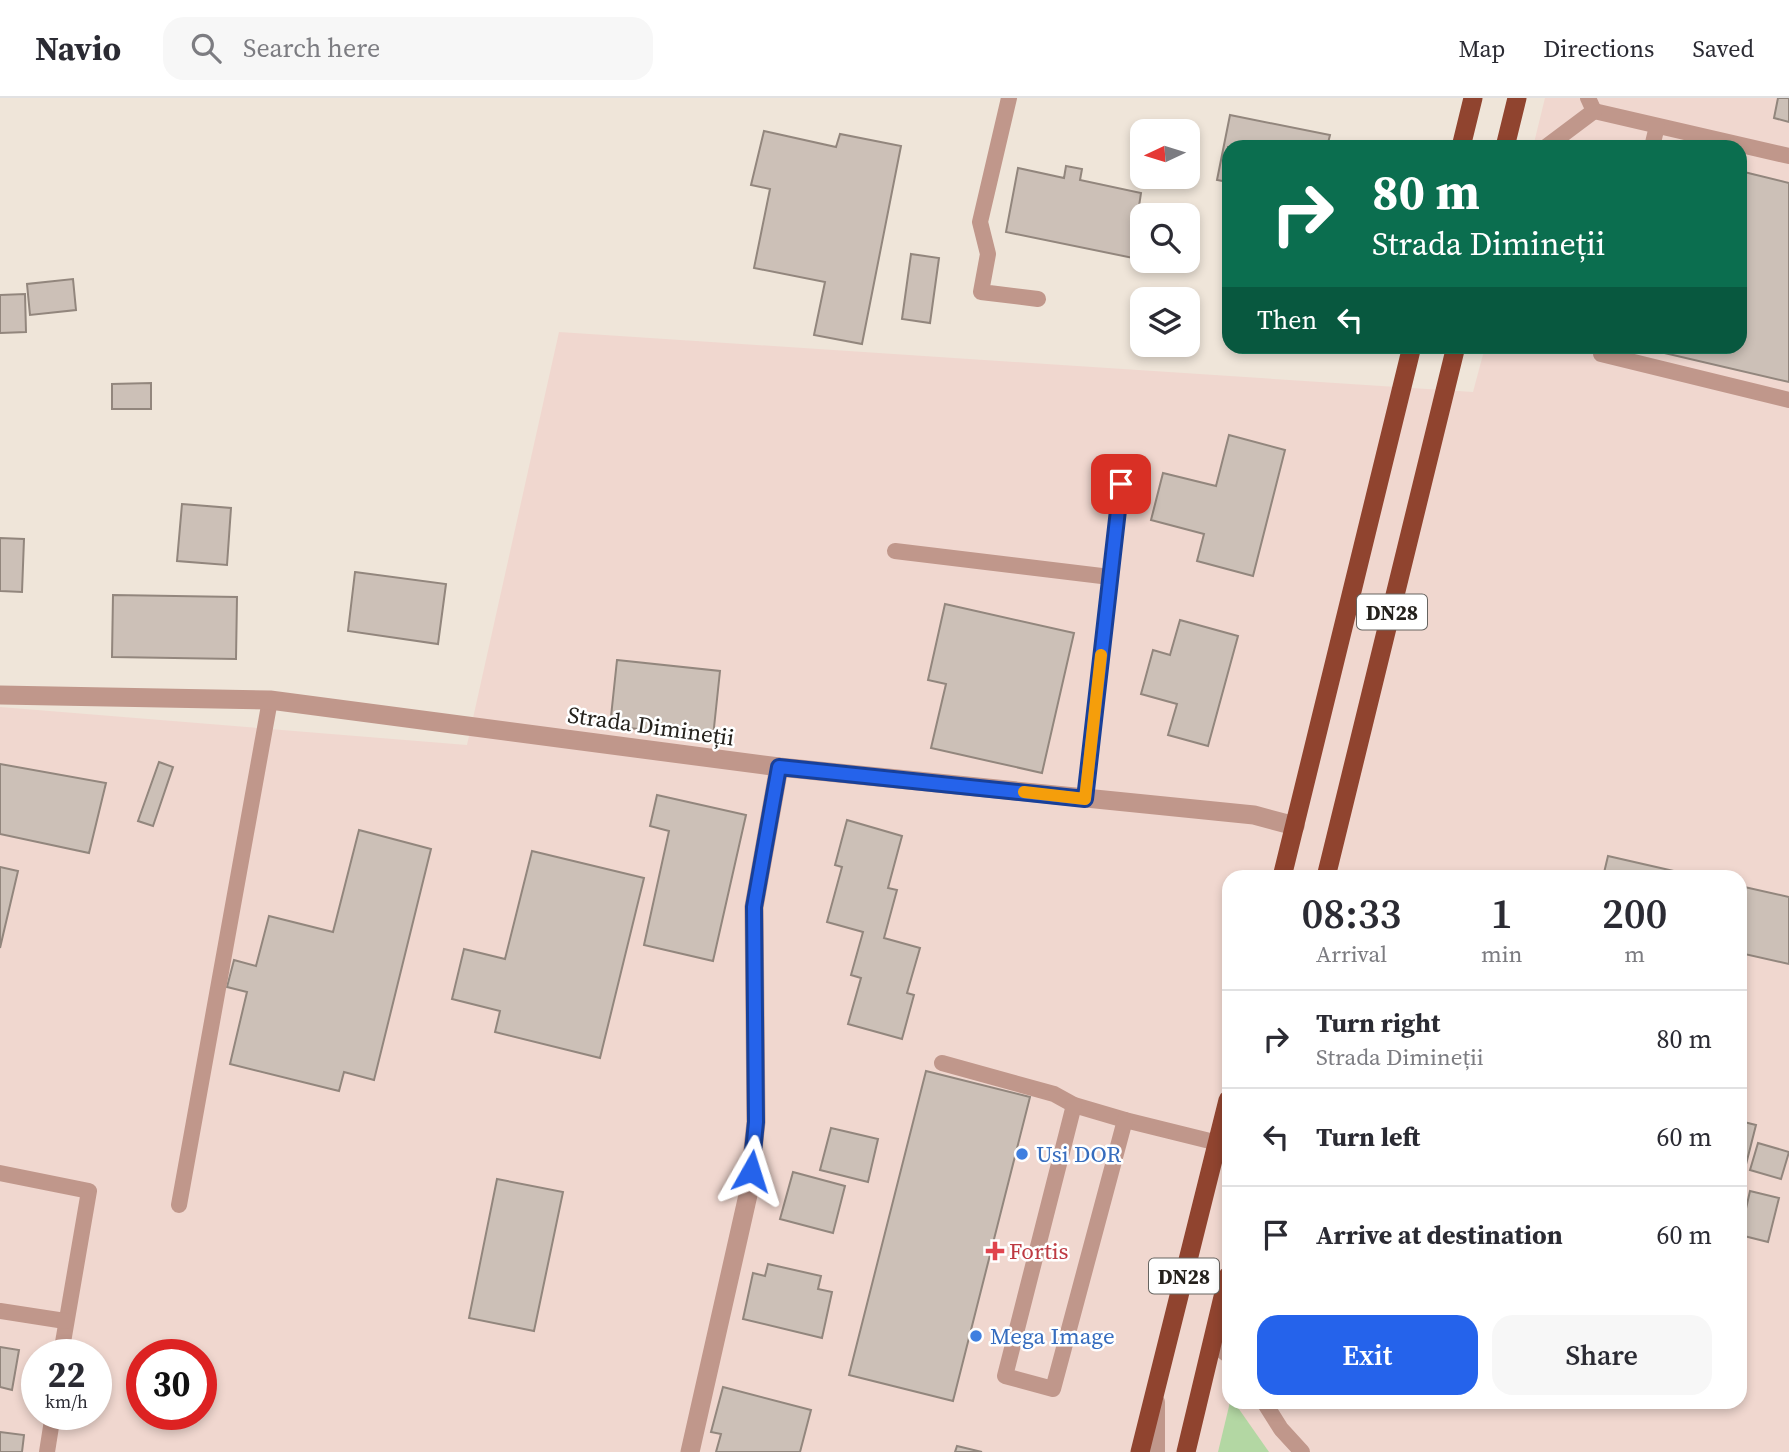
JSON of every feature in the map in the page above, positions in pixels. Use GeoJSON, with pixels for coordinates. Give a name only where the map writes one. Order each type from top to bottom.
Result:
{"type":"FeatureCollection","features":[{"type":"Feature","properties":{"kind":"highway"},"geometry":{"type":"LineString","coordinates":[[1463,140],[1473,98]]}},
{"type":"Feature","properties":{"kind":"highway"},"geometry":{"type":"LineString","coordinates":[[1507,140],[1517,98]]}},
{"type":"Feature","properties":{"kind":"highway","name":"DN28"},"geometry":{"type":"LineString","coordinates":[[1284,870],[1410,354]]}},
{"type":"Feature","properties":{"kind":"highway","name":"DN28"},"geometry":{"type":"LineString","coordinates":[[1328,870],[1454,354]]}},
{"type":"Feature","properties":{"kind":"highway","name":"DN28"},"geometry":{"type":"LineString","coordinates":[[1140,1452],[1222,1126]]}},
{"type":"Feature","properties":{"kind":"highway","name":"DN28"},"geometry":{"type":"LineString","coordinates":[[1186,1452],[1222,1301]]}},
{"type":"Feature","properties":{"kind":"street","name":"Strada Dimineții"},"geometry":{"type":"LineString","coordinates":[[0,695],[270,700],[779,767],[1254,815],[1294,826]]}},
{"type":"Feature","properties":{"kind":"street"},"geometry":{"type":"LineString","coordinates":[[690,1452],[748,1195],[756,1122],[754,907],[779,767]]}},
{"type":"Feature","properties":{"kind":"lane"},"geometry":{"type":"LineString","coordinates":[[1009,98],[979,222],[988,254],[981,292],[1038,299]]}},
{"type":"Feature","properties":{"kind":"lane"},"geometry":{"type":"LineString","coordinates":[[1553,140],[1591,104],[1657,126],[1719,140]]}},
{"type":"Feature","properties":{"kind":"lane"},"geometry":{"type":"LineString","coordinates":[[1654,140],[1657,126]]}},
{"type":"Feature","properties":{"kind":"lane"},"geometry":{"type":"LineString","coordinates":[[1747,146],[1789,156]]}},
{"type":"Feature","properties":{"kind":"lane"},"geometry":{"type":"LineString","coordinates":[[1601,354],[1789,400]]}},
{"type":"Feature","properties":{"kind":"lane"},"geometry":{"type":"LineString","coordinates":[[1085,799],[1121,484]]}},
{"type":"Feature","properties":{"kind":"lane"},"geometry":{"type":"LineString","coordinates":[[895,551],[1110,577]]}},
{"type":"Feature","properties":{"kind":"lane"},"geometry":{"type":"LineString","coordinates":[[179,1205],[270,700]]}},
{"type":"Feature","properties":{"kind":"lane"},"geometry":{"type":"LineString","coordinates":[[942,1063],[1054,1094],[1074,1105],[1125,1121],[1218,1143]]}},
{"type":"Feature","properties":{"kind":"lane"},"geometry":{"type":"LineString","coordinates":[[1074,1105],[1005,1376],[1054,1389],[1125,1121]]}},
{"type":"Feature","properties":{"kind":"lane"},"geometry":{"type":"LineString","coordinates":[[0,1173],[89,1191],[63,1339]]}},
{"type":"Feature","properties":{"kind":"lane"},"geometry":{"type":"LineString","coordinates":[[0,1311],[65,1321]]}},
{"type":"Feature","properties":{"kind":"lane"},"geometry":{"type":"LineString","coordinates":[[1212,1343],[1222,1350]]}},
{"type":"Feature","properties":{"kind":"lane"},"geometry":{"type":"LineString","coordinates":[[1157,1379],[1157,1452]]}},
{"type":"Feature","properties":{"kind":"lane"},"geometry":{"type":"LineString","coordinates":[[1268,1409],[1281,1429],[1302,1452]]}},
{"type":"Feature","properties":{"kind":"lane"},"geometry":{"type":"LineString","coordinates":[[47,1452],[50,1430]]}},
{"type":"Feature","properties":{"kind":"shaded area"},"geometry":{"type":"Polygon","coordinates":[[[1545,98],[1789,98],[1789,1452],[0,1452],[0,707],[467,745],[559,332],[1473,392],[1483,354],[1747,354],[1747,140],[1535,140],[1545,98]]]}},
{"type":"Feature","properties":{"kind":"green space"},"geometry":{"type":"Polygon","coordinates":[[[1228,1409],[1239,1409],[1269,1452],[1218,1452],[1228,1409]]]}},
{"type":"Feature","properties":{"kind":"building"},"geometry":{"type":"Polygon","coordinates":[[[1778,98],[1789,98],[1789,122],[1774,118],[1778,98]]]}},
{"type":"Feature","properties":{"kind":"building"},"geometry":{"type":"Polygon","coordinates":[[[1230,115],[1330,135],[1329,140],[1225,140],[1230,115]]]}},
{"type":"Feature","properties":{"kind":"building"},"geometry":{"type":"Polygon","coordinates":[[[764,131],[836,147],[840,134],[901,146],[862,344],[814,335],[825,282],[754,268],[770,189],[751,185],[764,131]]]}},
{"type":"Feature","properties":{"kind":"building"},"geometry":{"type":"Polygon","coordinates":[[[1222,155],[1222,181],[1217,180],[1222,155]]]}},
{"type":"Feature","properties":{"kind":"building"},"geometry":{"type":"Polygon","coordinates":[[[1066,166],[1082,169],[1080,180],[1141,193],[1140,203],[1130,203],[1130,257],[1006,232],[1018,168],[1064,178],[1066,166]]]}},
{"type":"Feature","properties":{"kind":"building"},"geometry":{"type":"Polygon","coordinates":[[[1747,173],[1789,183],[1789,382],[1669,354],[1747,354],[1747,173]]]}},
{"type":"Feature","properties":{"kind":"building"},"geometry":{"type":"Polygon","coordinates":[[[911,254],[939,258],[930,323],[902,319],[911,254]]]}},
{"type":"Feature","properties":{"kind":"building"},"geometry":{"type":"Polygon","coordinates":[[[73,279],[76,310],[30,315],[27,284],[73,279]]]}},
{"type":"Feature","properties":{"kind":"building"},"geometry":{"type":"Polygon","coordinates":[[[25,294],[26,332],[0,333],[0,295],[25,294]]]}},
{"type":"Feature","properties":{"kind":"building"},"geometry":{"type":"Polygon","coordinates":[[[151,383],[151,409],[112,409],[112,384],[151,383]]]}},
{"type":"Feature","properties":{"kind":"building"},"geometry":{"type":"Polygon","coordinates":[[[1229,435],[1285,450],[1253,576],[1197,561],[1204,534],[1151,520],[1163,473],[1216,486],[1229,435]]]}},
{"type":"Feature","properties":{"kind":"building"},"geometry":{"type":"Polygon","coordinates":[[[182,504],[231,508],[227,565],[177,561],[182,504]]]}},
{"type":"Feature","properties":{"kind":"building"},"geometry":{"type":"Polygon","coordinates":[[[0,538],[24,539],[22,592],[0,591],[0,538]]]}},
{"type":"Feature","properties":{"kind":"building"},"geometry":{"type":"Polygon","coordinates":[[[355,572],[446,584],[438,644],[348,631],[355,572]]]}},
{"type":"Feature","properties":{"kind":"building"},"geometry":{"type":"Polygon","coordinates":[[[113,595],[237,597],[236,659],[112,657],[113,595]]]}},
{"type":"Feature","properties":{"kind":"building"},"geometry":{"type":"Polygon","coordinates":[[[945,604],[1074,633],[1042,773],[931,748],[946,684],[928,680],[945,604]]]}},
{"type":"Feature","properties":{"kind":"building"},"geometry":{"type":"Polygon","coordinates":[[[1180,620],[1238,636],[1208,746],[1168,735],[1177,704],[1141,694],[1153,650],[1170,655],[1180,620]]]}},
{"type":"Feature","properties":{"kind":"building"},"geometry":{"type":"Polygon","coordinates":[[[617,660],[720,671],[713,737],[610,726],[617,660]]]}},
{"type":"Feature","properties":{"kind":"building"},"geometry":{"type":"Polygon","coordinates":[[[159,762],[173,767],[153,826],[138,821],[159,762]]]}},
{"type":"Feature","properties":{"kind":"building"},"geometry":{"type":"Polygon","coordinates":[[[0,764],[106,783],[89,853],[0,834],[0,764]]]}},
{"type":"Feature","properties":{"kind":"building"},"geometry":{"type":"Polygon","coordinates":[[[657,795],[746,815],[713,961],[644,945],[669,831],[650,826],[657,795]]]}},
{"type":"Feature","properties":{"kind":"building"},"geometry":{"type":"Polygon","coordinates":[[[847,820],[902,836],[888,888],[897,890],[884,938],[920,948],[907,993],[914,995],[902,1039],[848,1024],[861,978],[851,975],[863,932],[827,922],[842,867],[835,865],[847,820]]]}},
{"type":"Feature","properties":{"kind":"building"},"geometry":{"type":"Polygon","coordinates":[[[359,830],[431,849],[374,1080],[344,1072],[339,1091],[230,1064],[247,992],[227,987],[234,960],[256,966],[269,916],[333,932],[359,830]]]}},
{"type":"Feature","properties":{"kind":"building"},"geometry":{"type":"Polygon","coordinates":[[[532,851],[644,878],[600,1058],[495,1032],[500,1011],[452,999],[464,949],[505,959],[532,851]]]}},
{"type":"Feature","properties":{"kind":"building"},"geometry":{"type":"Polygon","coordinates":[[[1608,856],[1669,870],[1605,870],[1608,856]]]}},
{"type":"Feature","properties":{"kind":"building"},"geometry":{"type":"Polygon","coordinates":[[[0,867],[18,871],[0,948],[0,867]]]}},
{"type":"Feature","properties":{"kind":"building"},"geometry":{"type":"Polygon","coordinates":[[[1747,888],[1789,897],[1789,964],[1747,955],[1747,888]]]}},
{"type":"Feature","properties":{"kind":"building"},"geometry":{"type":"Polygon","coordinates":[[[926,1071],[1030,1097],[953,1401],[849,1375],[926,1071]]]}},
{"type":"Feature","properties":{"kind":"building"},"geometry":{"type":"Polygon","coordinates":[[[1747,1123],[1756,1125],[1747,1160],[1747,1123]]]}},
{"type":"Feature","properties":{"kind":"building"},"geometry":{"type":"Polygon","coordinates":[[[831,1128],[878,1139],[868,1182],[820,1170],[831,1128]]]}},
{"type":"Feature","properties":{"kind":"building"},"geometry":{"type":"Polygon","coordinates":[[[1758,1143],[1789,1152],[1781,1179],[1750,1170],[1758,1143]]]}},
{"type":"Feature","properties":{"kind":"building"},"geometry":{"type":"Polygon","coordinates":[[[793,1172],[845,1186],[833,1233],[780,1219],[793,1172]]]}},
{"type":"Feature","properties":{"kind":"building"},"geometry":{"type":"Polygon","coordinates":[[[497,1179],[563,1192],[534,1331],[469,1318],[497,1179]]]}},
{"type":"Feature","properties":{"kind":"building"},"geometry":{"type":"Polygon","coordinates":[[[1750,1191],[1779,1198],[1768,1242],[1747,1237],[1747,1204],[1750,1191]]]}},
{"type":"Feature","properties":{"kind":"building"},"geometry":{"type":"Polygon","coordinates":[[[768,1264],[821,1276],[818,1289],[832,1292],[822,1338],[743,1319],[753,1273],[765,1276],[768,1264]]]}},
{"type":"Feature","properties":{"kind":"building"},"geometry":{"type":"Polygon","coordinates":[[[0,1347],[19,1350],[12,1390],[0,1387],[0,1347]]]}},
{"type":"Feature","properties":{"kind":"building"},"geometry":{"type":"Polygon","coordinates":[[[723,1387],[811,1410],[800,1452],[716,1452],[721,1434],[711,1432],[723,1387]]]}},
{"type":"Feature","properties":{"kind":"building"},"geometry":{"type":"Polygon","coordinates":[[[0,1432],[24,1435],[22,1452],[0,1452],[0,1432]]]}},
{"type":"Feature","properties":{"kind":"building"},"geometry":{"type":"Polygon","coordinates":[[[957,1446],[982,1452],[955,1452],[957,1446]]]}},
{"type":"Feature","properties":{"kind":"slow traffic"},"geometry":{"type":"LineString","coordinates":[[1024,792],[1085,799],[1101,655]]}},
{"type":"Feature","properties":{"kind":"place","name":"Usi DOR"},"geometry":{"type":"Point","coordinates":[1022,1154]}},
{"type":"Feature","properties":{"kind":"place","name":"Fortis"},"geometry":{"type":"Point","coordinates":[995,1251]}},
{"type":"Feature","properties":{"kind":"place","name":"Mega Image"},"geometry":{"type":"Point","coordinates":[976,1336]}},
{"type":"Feature","properties":{"kind":"route"},"geometry":{"type":"LineString","coordinates":[[751,1171],[756,1122],[754,907],[779,767],[1085,799],[1121,484]]}}]}
